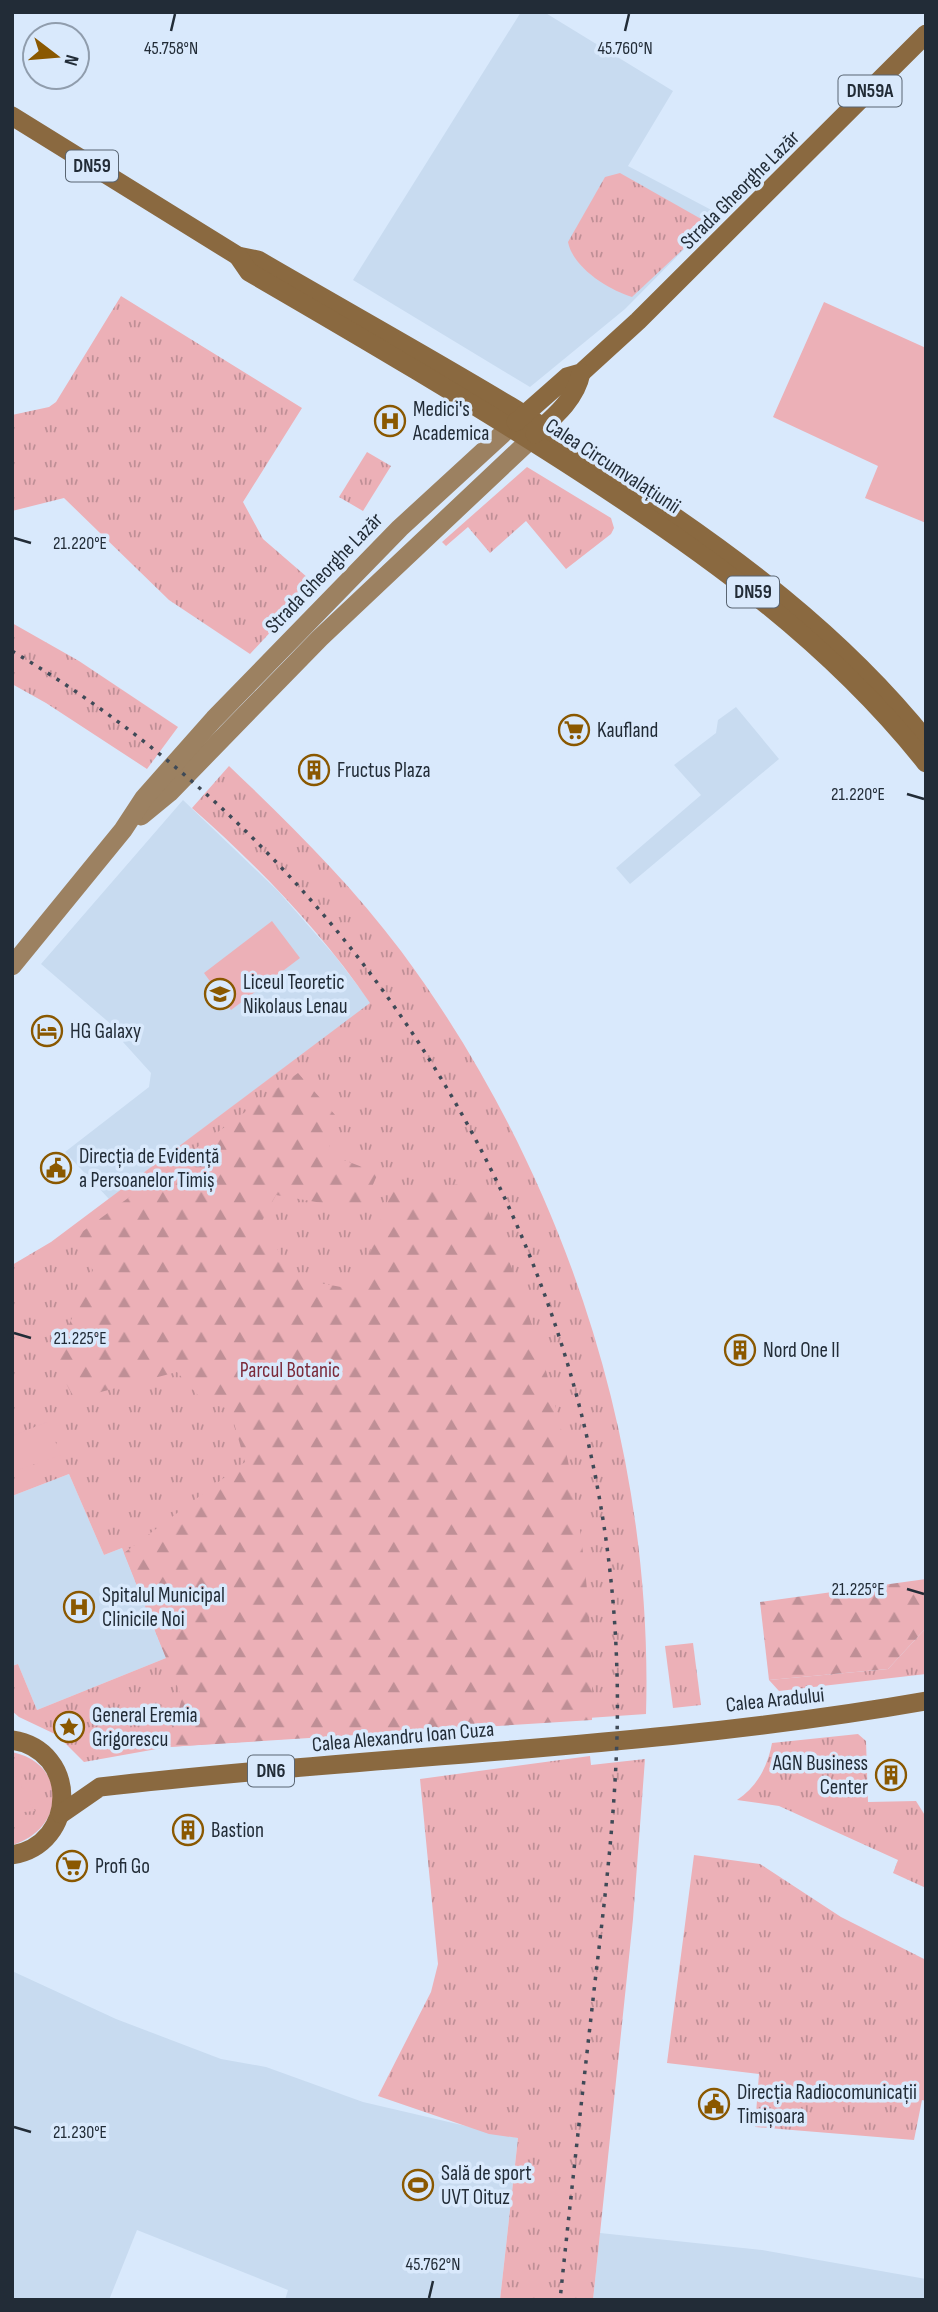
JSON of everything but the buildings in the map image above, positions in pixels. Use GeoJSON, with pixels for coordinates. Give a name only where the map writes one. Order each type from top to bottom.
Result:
{"type":"FeatureCollection","features":[{"type":"Feature","properties":{"kind":"main road","name":"Strada Gheorghe Lazăr"},"geometry":{"type":"LineString","coordinates":[[12,966],[123,830],[144,798],[214,719],[400,528],[567,377],[581,373],[732,230],[926,34]]}},
{"type":"Feature","properties":{"kind":"main road","name":"Calea Circumvalațiunii"},"geometry":{"type":"LineString","coordinates":[[12,116],[239,257],[258,260],[687,524],[780,594],[873,679],[926,740]]}},
{"type":"Feature","properties":{"kind":"main road","name":"Strada Gheorghe Lazăr"},"geometry":{"type":"LineString","coordinates":[[123,830],[169,793],[329,630],[536,433],[578,386],[581,373]]}},
{"type":"Feature","properties":{"kind":"main road","name":"Calea Circumvalațiunii"},"geometry":{"type":"LineString","coordinates":[[536,433],[771,605],[858,685],[926,763]]}},
{"type":"Feature","properties":{"kind":"main road","name":"Calea Aradului"},"geometry":{"type":"LineString","coordinates":[[668,1735],[926,1701]]}},
{"type":"Feature","properties":{"kind":"main road","name":"Calea Aradului"},"geometry":{"type":"LineString","coordinates":[[888,1708],[926,1716]]}},
{"type":"Feature","properties":{"kind":"main road","name":"Calea Alexandru Ioan Cuza"},"geometry":{"type":"LineString","coordinates":[[57,1770],[100,1787],[668,1735]]}},
{"type":"Feature","properties":{"kind":"main road","name":"DN6"},"geometry":{"type":"LineString","coordinates":[[13,1739],[37,1749],[57,1770]]}},
{"type":"Feature","properties":{"kind":"main road"},"geometry":{"type":"LineString","coordinates":[[57,1770],[64,1794],[61,1814]]}},
{"type":"Feature","properties":{"kind":"main road","name":"Calea Alexandru Ioan Cuza"},"geometry":{"type":"LineString","coordinates":[[61,1814],[100,1787]]}},
{"type":"Feature","properties":{"kind":"main road","name":"DN6"},"geometry":{"type":"LineString","coordinates":[[12,1855],[45,1840],[61,1814]]}},
{"type":"Feature","properties":{"kind":"shaded area"},"geometry":{"type":"Polygon","coordinates":[[[521,12],[544,12],[673,91],[628,166],[719,214],[625,309],[530,387],[353,280],[521,12]]]}},
{"type":"Feature","properties":{"kind":"shaded area"},"geometry":{"type":"Polygon","coordinates":[[[736,707],[779,759],[630,884],[616,868],[701,795],[674,765],[716,733],[718,720],[736,707]]]}},
{"type":"Feature","properties":{"kind":"shaded area","name":"Liceul Teoretic Nikolaus Lenau"},"geometry":{"type":"Polygon","coordinates":[[[183,800],[278,891],[335,956],[371,1003],[109,1199],[65,1152],[149,1087],[151,1073],[123,1042],[127,1038],[41,964],[183,800]]]}},
{"type":"Feature","properties":{"kind":"shaded area","name":"Spitalul Municipal Clinicile Noi"},"geometry":{"type":"Polygon","coordinates":[[[69,1474],[104,1555],[122,1548],[166,1658],[37,1710],[18,1664],[12,1666],[12,1496],[69,1474]]]}},
{"type":"Feature","properties":{"kind":"shaded area"},"geometry":{"type":"Polygon","coordinates":[[[12,1971],[116,2019],[221,2059],[266,2067],[363,2102],[518,2138],[500,2300],[285,2300],[288,2290],[137,2230],[109,2300],[12,2300],[12,1971]]]}},
{"type":"Feature","properties":{"kind":"shaded area"},"geometry":{"type":"Polygon","coordinates":[[[600,2233],[762,2250],[926,2279],[926,2300],[593,2300],[600,2233]]]}},
{"type":"Feature","properties":{"kind":"green space"},"geometry":{"type":"Polygon","coordinates":[[[620,173],[710,224],[632,297],[593,277],[577,261],[568,242],[605,177],[620,173]]]}},
{"type":"Feature","properties":{"kind":"green space"},"geometry":{"type":"Polygon","coordinates":[[[121,296],[302,408],[243,502],[263,539],[315,584],[250,654],[169,600],[64,498],[12,511],[12,415],[49,407],[56,402],[121,296]]]}},
{"type":"Feature","properties":{"kind":"green space"},"geometry":{"type":"Polygon","coordinates":[[[824,302],[926,348],[926,523],[865,498],[878,466],[773,417],[824,302]]]}},
{"type":"Feature","properties":{"kind":"green space"},"geometry":{"type":"Polygon","coordinates":[[[367,452],[391,466],[363,511],[339,497],[367,452]]]}},
{"type":"Feature","properties":{"kind":"green space"},"geometry":{"type":"Polygon","coordinates":[[[527,467],[611,518],[614,528],[611,534],[566,569],[526,521],[490,553],[468,527],[446,546],[442,542],[527,467]]]}},
{"type":"Feature","properties":{"kind":"green space"},"geometry":{"type":"Polygon","coordinates":[[[12,623],[79,661],[178,727],[147,769],[12,684],[12,623]]]}},
{"type":"Feature","properties":{"kind":"green space","name":"Parcul Botanic"},"geometry":{"type":"Polygon","coordinates":[[[229,766],[340,878],[401,951],[458,1035],[508,1124],[551,1217],[587,1313],[614,1411],[634,1511],[644,1613],[646,1714],[168,1747],[84,1762],[57,1735],[12,1711],[12,1666],[18,1664],[37,1710],[166,1658],[122,1548],[104,1555],[69,1474],[12,1496],[12,1265],[51,1242],[370,1003],[310,925],[241,853],[192,808],[229,766]]]}},
{"type":"Feature","properties":{"kind":"green space"},"geometry":{"type":"Polygon","coordinates":[[[272,921],[300,958],[231,1010],[204,973],[272,921]]]}},
{"type":"Feature","properties":{"kind":"green space","name":"Parcul Botanic"},"geometry":{"type":"Polygon","coordinates":[[[298,1073],[336,1116],[328,1154],[378,1173],[362,1210],[276,1195],[262,1221],[293,1278],[357,1290],[392,1187],[476,1184],[528,1312],[565,1445],[586,1581],[592,1720],[168,1747],[182,1698],[124,1553],[245,1462],[230,1409],[205,1403],[177,1372],[74,1399],[54,1359],[93,1270],[71,1240],[298,1073]]]}},
{"type":"Feature","properties":{"kind":"green space"},"geometry":{"type":"Polygon","coordinates":[[[47,1422],[61,1455],[12,1472],[12,1436],[47,1422]]]}},
{"type":"Feature","properties":{"kind":"green space"},"geometry":{"type":"Polygon","coordinates":[[[926,1579],[926,1628],[888,1669],[769,1680],[760,1602],[926,1579]]]}},
{"type":"Feature","properties":{"kind":"green space"},"geometry":{"type":"Polygon","coordinates":[[[926,1628],[926,1674],[779,1691],[769,1680],[888,1669],[926,1628]]]}},
{"type":"Feature","properties":{"kind":"green space"},"geometry":{"type":"Polygon","coordinates":[[[693,1643],[701,1705],[673,1708],[665,1646],[693,1643]]]}},
{"type":"Feature","properties":{"kind":"green space"},"geometry":{"type":"Polygon","coordinates":[[[858,1734],[866,1741],[868,1802],[916,1801],[926,1817],[926,1888],[893,1873],[898,1860],[779,1806],[737,1800],[761,1775],[772,1743],[858,1734]]]}},
{"type":"Feature","properties":{"kind":"green space"},"geometry":{"type":"Polygon","coordinates":[[[12,1752],[31,1759],[44,1769],[51,1783],[53,1797],[50,1812],[42,1826],[30,1837],[12,1845],[12,1752]]]}},
{"type":"Feature","properties":{"kind":"green space"},"geometry":{"type":"Polygon","coordinates":[[[590,1756],[591,1765],[645,1759],[633,1919],[593,2300],[500,2300],[518,2138],[489,2134],[378,2096],[431,1992],[438,1964],[420,1779],[590,1756]]]}},
{"type":"Feature","properties":{"kind":"green space"},"geometry":{"type":"Polygon","coordinates":[[[19,1774],[22,1788],[34,1789],[28,1801],[35,1811],[24,1812],[24,1824],[16,1818],[12,1822],[12,1779],[19,1774]]]}},
{"type":"Feature","properties":{"kind":"green space"},"geometry":{"type":"Polygon","coordinates":[[[694,1855],[760,1864],[841,1917],[926,1960],[926,2101],[922,2100],[914,2140],[755,2127],[759,2074],[667,2063],[694,1855]]]}},
{"type":"Feature","properties":{"kind":"railway"},"geometry":{"type":"LineString","coordinates":[[12,651],[141,739],[257,842],[359,958],[445,1086],[516,1223],[569,1368],[603,1519],[617,1674],[617,1751],[608,1867],[560,2300]]}},
{"type":"Feature","properties":{"kind":"place","name":"Medici's Academica"},"geometry":{"type":"Point","coordinates":[390,421]}},
{"type":"Feature","properties":{"kind":"place","name":"Kaufland"},"geometry":{"type":"Point","coordinates":[574,730]}},
{"type":"Feature","properties":{"kind":"place","name":"Fructus Plaza"},"geometry":{"type":"Point","coordinates":[314,770]}},
{"type":"Feature","properties":{"kind":"place","name":"Liceul Teoretic Nikolaus Lenau"},"geometry":{"type":"Point","coordinates":[220,994]}},
{"type":"Feature","properties":{"kind":"place","name":"HG Galaxy"},"geometry":{"type":"Point","coordinates":[47,1031]}},
{"type":"Feature","properties":{"kind":"place","name":"Direcția de Evidență a Persoanelor Timiș"},"geometry":{"type":"Point","coordinates":[56,1168]}},
{"type":"Feature","properties":{"kind":"place","name":"Nord One II"},"geometry":{"type":"Point","coordinates":[740,1350]}},
{"type":"Feature","properties":{"kind":"place","name":"Spitalul Municipal Clinicile Noi"},"geometry":{"type":"Point","coordinates":[79,1607]}},
{"type":"Feature","properties":{"kind":"place","name":"General Eremia Grigorescu"},"geometry":{"type":"Point","coordinates":[69,1727]}},
{"type":"Feature","properties":{"kind":"place","name":"AGN Business Center"},"geometry":{"type":"Point","coordinates":[891,1775]}},
{"type":"Feature","properties":{"kind":"place","name":"Bastion"},"geometry":{"type":"Point","coordinates":[188,1830]}},
{"type":"Feature","properties":{"kind":"place","name":"Profi Go"},"geometry":{"type":"Point","coordinates":[72,1866]}},
{"type":"Feature","properties":{"kind":"place","name":"Direcția Radiocomunicații Timișoara"},"geometry":{"type":"Point","coordinates":[714,2104]}},
{"type":"Feature","properties":{"kind":"place","name":"Sală de sport UVT Oituz"},"geometry":{"type":"Point","coordinates":[418,2185]}}]}
